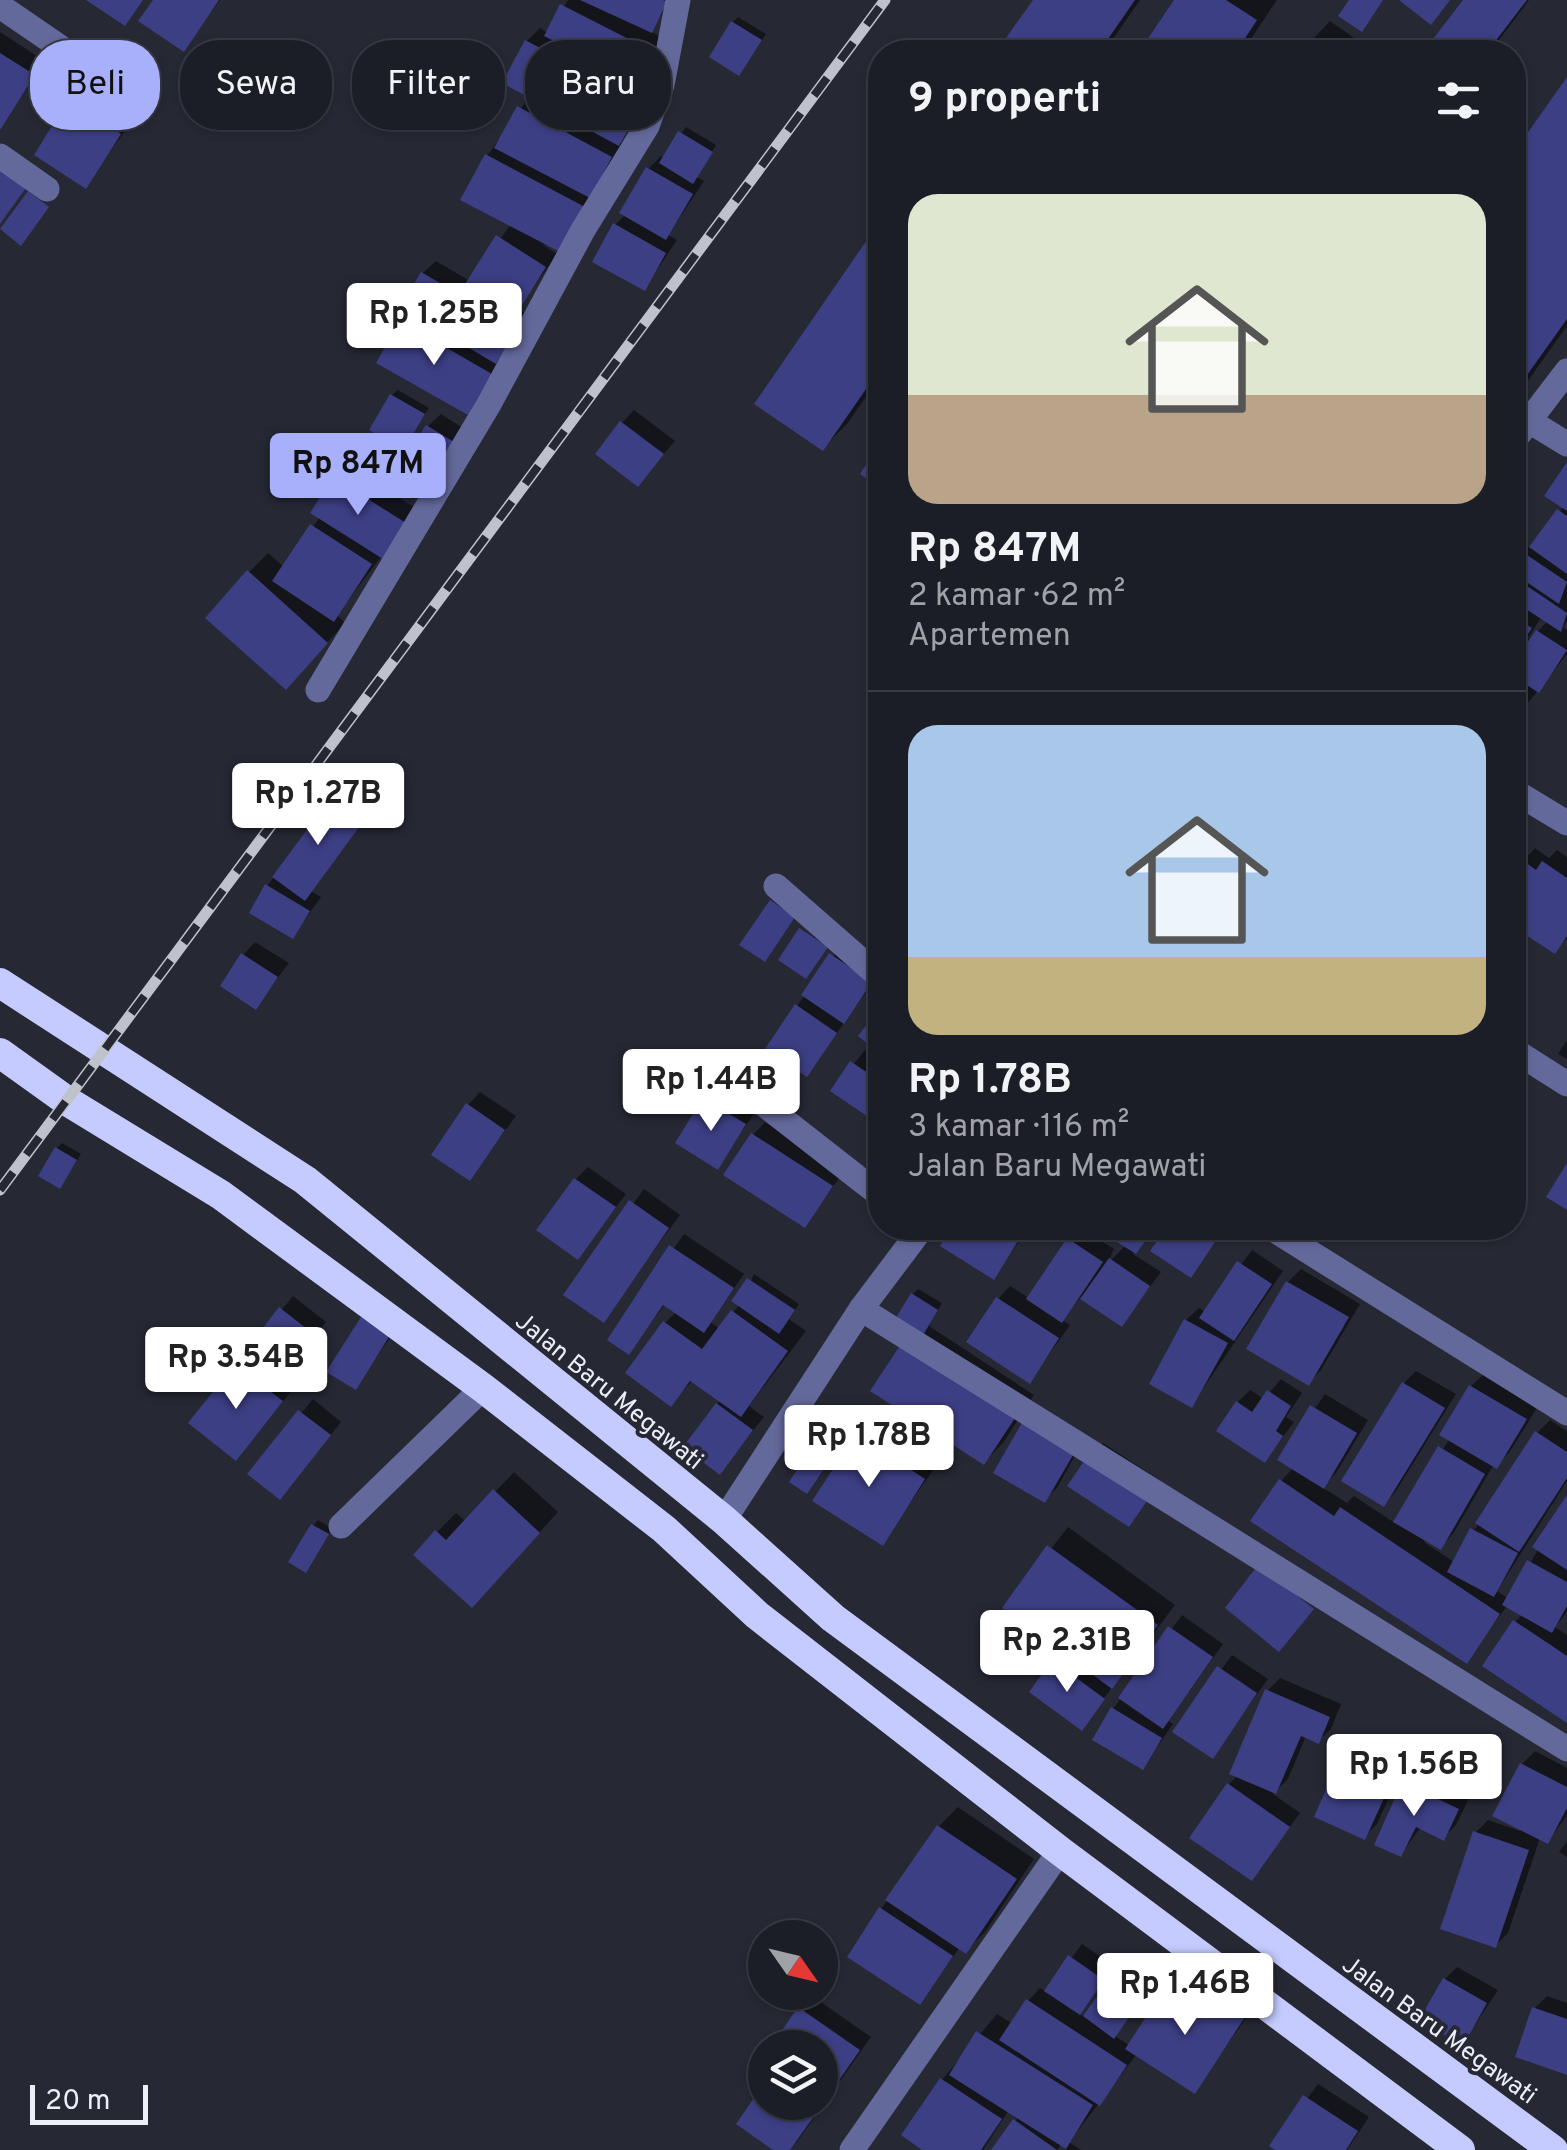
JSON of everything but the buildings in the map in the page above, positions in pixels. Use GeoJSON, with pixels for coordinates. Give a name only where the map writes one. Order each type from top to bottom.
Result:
{"type":"FeatureCollection","features":[{"type":"Feature","properties":{"kind":"highway","name":"Jalan Baru Megawati"},"geometry":{"type":"LineString","coordinates":[[0,983],[304,1180],[724,1520],[833,1618],[1553,2150]]}},
{"type":"Feature","properties":{"kind":"highway"},"geometry":{"type":"LineString","coordinates":[[0,1053],[67,1102],[221,1195],[483,1388],[664,1529],[757,1615],[1060,1851],[1460,2150]]}},
{"type":"Feature","properties":{"kind":"street"},"geometry":{"type":"LineString","coordinates":[[318,690],[489,404],[582,230],[648,126],[662,85],[678,0]]}},
{"type":"Feature","properties":{"kind":"street"},"geometry":{"type":"LineString","coordinates":[[0,6],[50,40]]}},
{"type":"Feature","properties":{"kind":"street"},"geometry":{"type":"LineString","coordinates":[[0,156],[47,189]]}},
{"type":"Feature","properties":{"kind":"street"},"geometry":{"type":"LineString","coordinates":[[1526,425],[1567,371]]}},
{"type":"Feature","properties":{"kind":"street"},"geometry":{"type":"LineString","coordinates":[[1529,421],[1567,444]]}},
{"type":"Feature","properties":{"kind":"street"},"geometry":{"type":"LineString","coordinates":[[1526,798],[1567,823]]}},
{"type":"Feature","properties":{"kind":"street"},"geometry":{"type":"LineString","coordinates":[[776,886],[868,966]]}},
{"type":"Feature","properties":{"kind":"street"},"geometry":{"type":"LineString","coordinates":[[1526,1059],[1567,1084]]}},
{"type":"Feature","properties":{"kind":"street"},"geometry":{"type":"LineString","coordinates":[[738,1084],[868,1186]]}},
{"type":"Feature","properties":{"kind":"street"},"geometry":{"type":"LineString","coordinates":[[724,1520],[860,1309],[913,1240]]}},
{"type":"Feature","properties":{"kind":"street"},"geometry":{"type":"LineString","coordinates":[[1290,1240],[1567,1412]]}},
{"type":"Feature","properties":{"kind":"street"},"geometry":{"type":"LineString","coordinates":[[860,1309],[1567,1749]]}},
{"type":"Feature","properties":{"kind":"street"},"geometry":{"type":"LineString","coordinates":[[340,1526],[483,1388]]}},
{"type":"Feature","properties":{"kind":"street"},"geometry":{"type":"LineString","coordinates":[[854,2149],[1060,1851]]}},
{"type":"Feature","properties":{"kind":"railway"},"geometry":{"type":"LineString","coordinates":[[0,1190],[885,0]]}}]}
